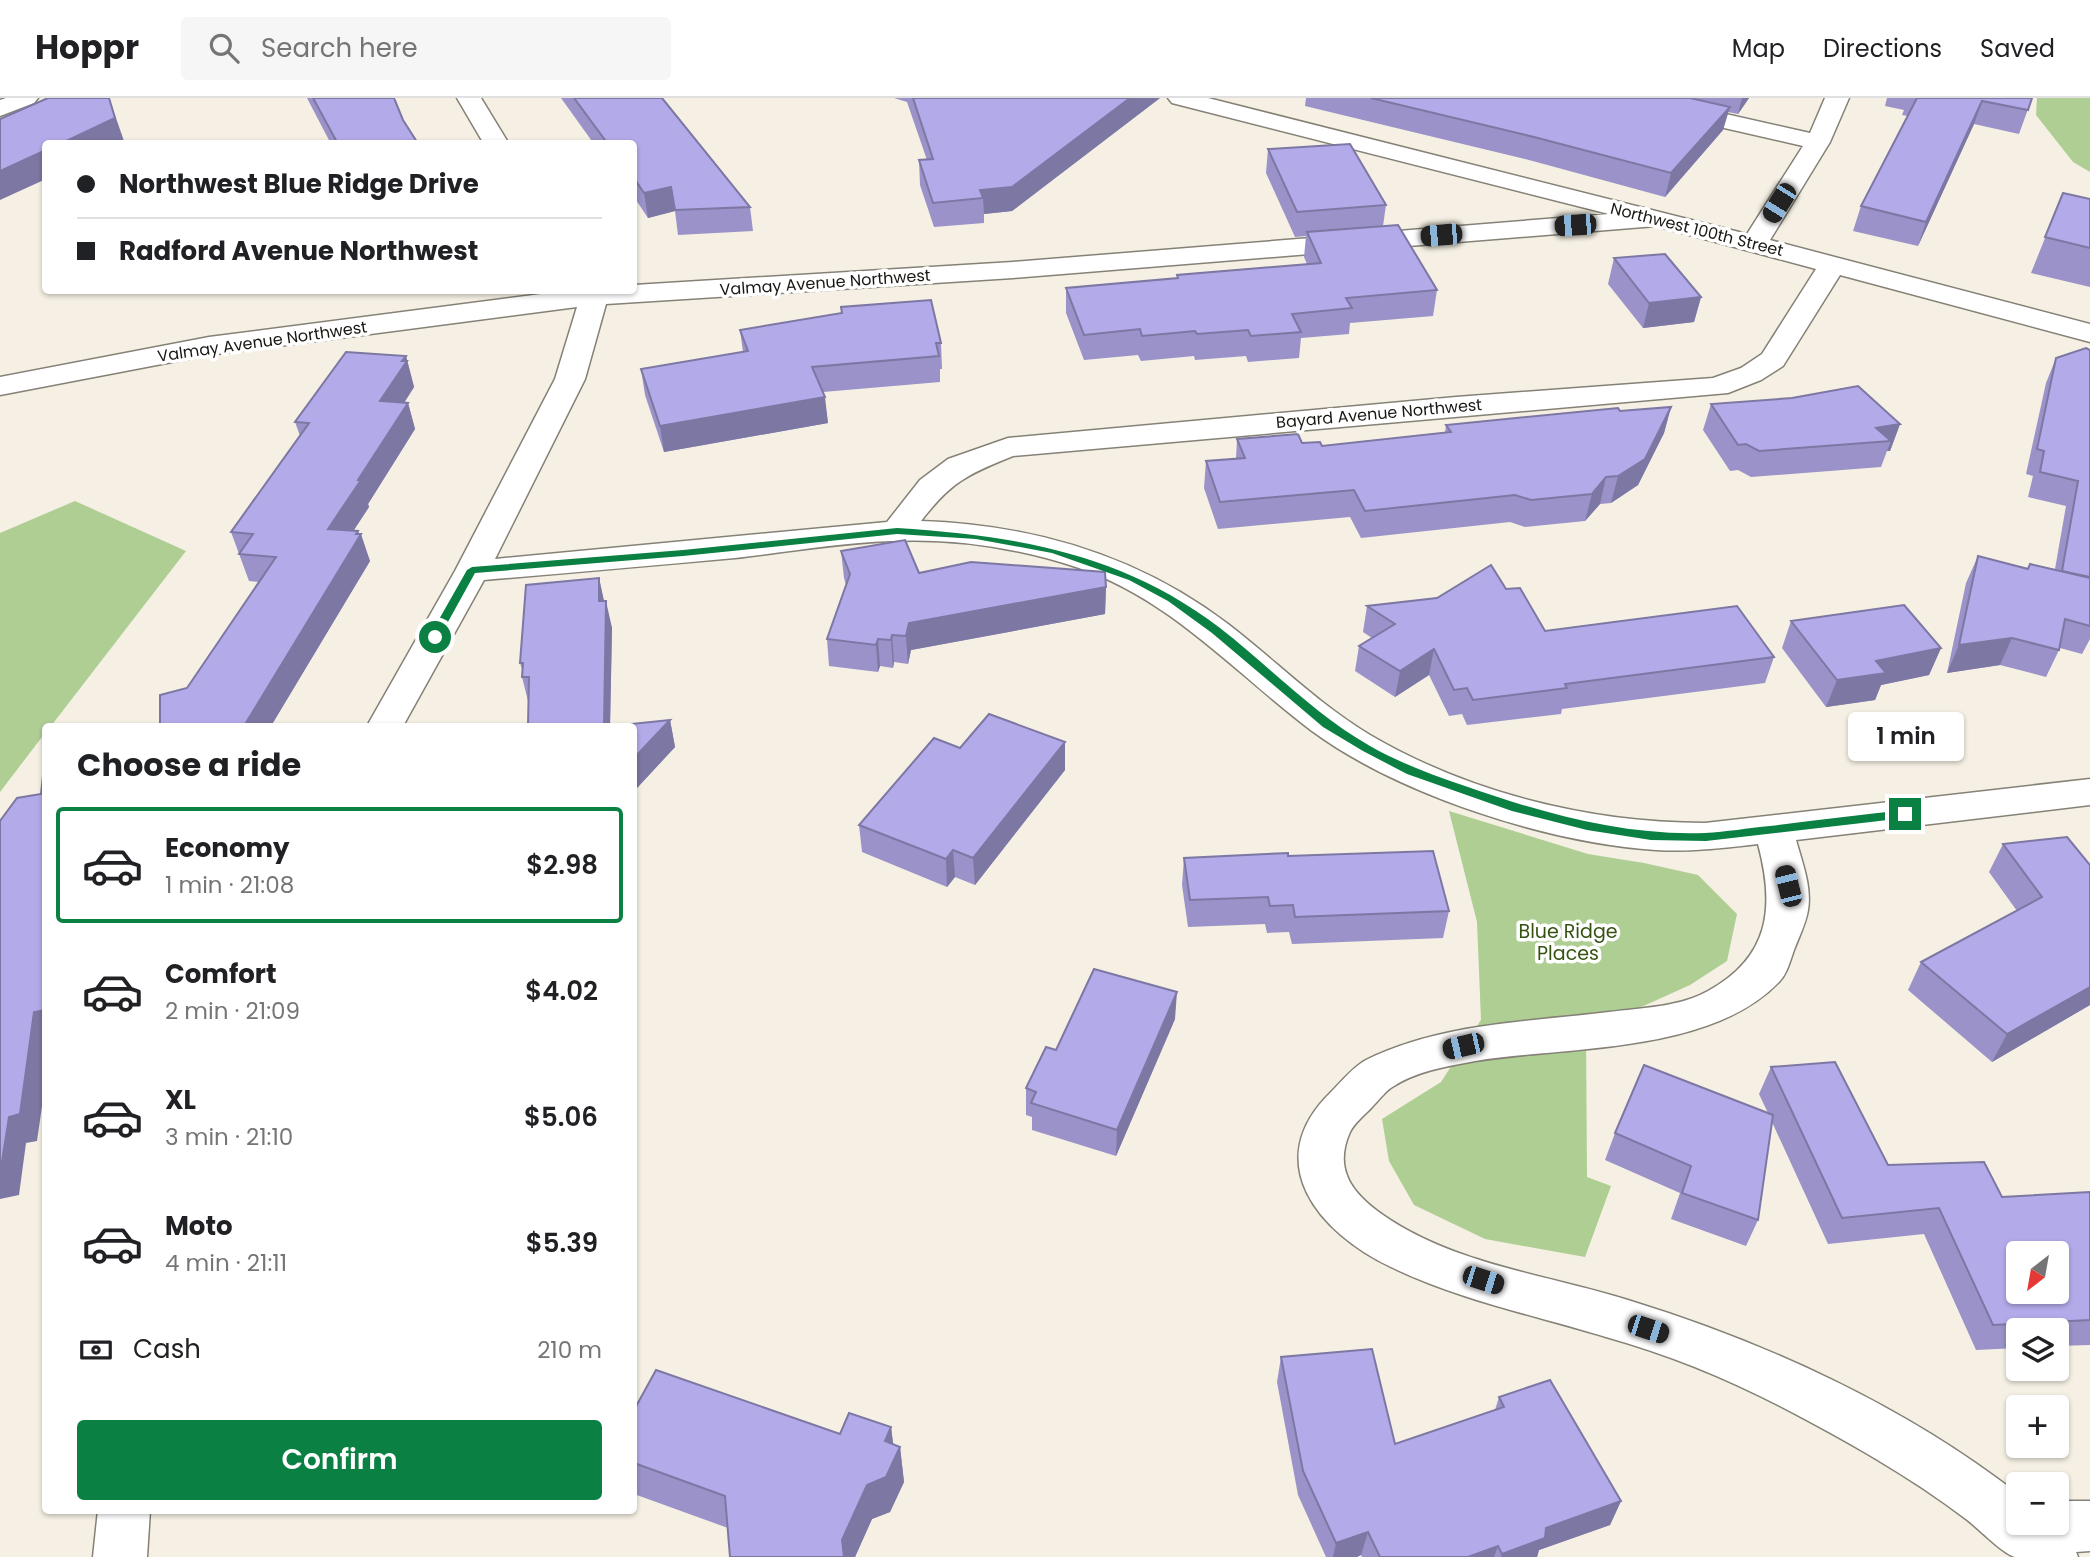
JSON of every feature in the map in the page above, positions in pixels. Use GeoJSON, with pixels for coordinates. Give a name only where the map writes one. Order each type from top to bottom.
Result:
{"type":"FeatureCollection","features":[{"type":"Feature","properties":{"kind":"street"},"geometry":{"type":"LineString","coordinates":[[0,109],[26,98]]}},
{"type":"Feature","properties":{"kind":"street"},"geometry":{"type":"LineString","coordinates":[[469,98],[495,140]]}},
{"type":"Feature","properties":{"kind":"street","name":"Northwest 100th Street"},"geometry":{"type":"LineString","coordinates":[[1180,98],[1656,218],[2090,333]]}},
{"type":"Feature","properties":{"kind":"street"},"geometry":{"type":"LineString","coordinates":[[1623,98],[1818,142]]}},
{"type":"Feature","properties":{"kind":"street"},"geometry":{"type":"LineString","coordinates":[[1754,244],[1818,142],[1837,98]]}},
{"type":"Feature","properties":{"kind":"street","name":"Valmay Avenue Northwest"},"geometry":{"type":"LineString","coordinates":[[637,291],[1013,270],[1656,218]]}},
{"type":"Feature","properties":{"kind":"street","name":"Bayard Avenue Northwest"},"geometry":{"type":"LineString","coordinates":[[897,531],[931,487],[959,466],[1008,447],[1456,406],[1718,387],[1751,374],[1773,360],[1833,264]]}},
{"type":"Feature","properties":{"kind":"street","name":"Valmay Avenue Northwest"},"geometry":{"type":"LineString","coordinates":[[0,386],[209,346],[585,294]]}},
{"type":"Feature","properties":{"kind":"street"},"geometry":{"type":"LineString","coordinates":[[387,723],[472,570],[570,379],[592,294]]}},
{"type":"Feature","properties":{"kind":"street"},"geometry":{"type":"LineString","coordinates":[[472,570],[683,553],[897,531],[976,536],[1053,550],[1094,562],[1133,578],[1172,599],[1216,631],[1327,724],[1378,754],[1459,790],[1516,808],[1587,826],[1651,836],[1706,837],[2090,792]]}},
{"type":"Feature","properties":{"kind":"street"},"geometry":{"type":"LineString","coordinates":[[1773,830],[1788,886],[1788,913],[1772,961],[1757,981],[1710,1012],[1586,1032],[1463,1046],[1387,1068],[1364,1080],[1346,1098],[1335,1116],[1325,1136],[1321,1158],[1323,1183],[1338,1205],[1365,1228],[1404,1251],[1502,1286],[1605,1314],[1713,1350],[1787,1384],[1858,1420],[1946,1473],[2036,1543],[2090,1526]]}},
{"type":"Feature","properties":{"kind":"street"},"geometry":{"type":"LineString","coordinates":[[120,1557],[124,1514]]}},
{"type":"Feature","properties":{"kind":"green space"},"geometry":{"type":"Polygon","coordinates":[[[2037,98],[2090,98],[2090,172],[2073,162],[2036,115],[2037,98]]]}},
{"type":"Feature","properties":{"kind":"green space"},"geometry":{"type":"Polygon","coordinates":[[[75,501],[186,551],[53,723],[42,723],[42,737],[0,792],[0,533],[75,501]]]}},
{"type":"Feature","properties":{"kind":"green space","name":"Blue Ridge Places"},"geometry":{"type":"Polygon","coordinates":[[[1449,811],[1588,854],[1698,875],[1737,914],[1727,961],[1690,985],[1586,1032],[1587,1177],[1611,1186],[1585,1257],[1485,1239],[1414,1205],[1389,1161],[1382,1119],[1441,1082],[1481,1020],[1477,922],[1449,811]]]}},
{"type":"Feature","properties":{"kind":"building"},"geometry":{"type":"Polygon","coordinates":[[[48,98],[109,98],[115,118],[68,140],[42,140],[42,152],[0,171],[0,119],[48,98]]]}},
{"type":"Feature","properties":{"kind":"building"},"geometry":{"type":"Polygon","coordinates":[[[313,98],[394,98],[403,120],[416,140],[336,140],[313,98]]]}},
{"type":"Feature","properties":{"kind":"building"},"geometry":{"type":"Polygon","coordinates":[[[574,98],[662,98],[750,207],[675,210],[671,187],[644,193],[637,182],[637,140],[605,140],[574,98]]]}},
{"type":"Feature","properties":{"kind":"building"},"geometry":{"type":"Polygon","coordinates":[[[913,98],[1130,98],[1012,187],[980,190],[983,198],[933,203],[919,160],[933,159],[913,98]]]}},
{"type":"Feature","properties":{"kind":"building"},"geometry":{"type":"Polygon","coordinates":[[[1371,98],[1690,98],[1730,107],[1671,173],[1371,98]]]}},
{"type":"Feature","properties":{"kind":"building"},"geometry":{"type":"Polygon","coordinates":[[[1917,98],[2032,98],[2028,110],[1982,101],[1926,222],[1861,206],[1917,98]]]}},
{"type":"Feature","properties":{"kind":"building"},"geometry":{"type":"Polygon","coordinates":[[[1350,144],[1386,205],[1297,212],[1268,149],[1350,144]]]}},
{"type":"Feature","properties":{"kind":"building"},"geometry":{"type":"Polygon","coordinates":[[[2063,193],[2090,199],[2090,248],[2045,237],[2063,193]]]}},
{"type":"Feature","properties":{"kind":"building"},"geometry":{"type":"Polygon","coordinates":[[[1398,225],[1437,290],[1346,298],[1352,308],[1292,314],[1301,332],[1251,336],[1248,330],[1197,334],[1195,331],[1142,336],[1140,329],[1084,335],[1066,288],[1178,278],[1177,275],[1321,263],[1307,232],[1398,225]]]}},
{"type":"Feature","properties":{"kind":"building"},"geometry":{"type":"Polygon","coordinates":[[[1665,254],[1701,297],[1649,303],[1614,258],[1665,254]]]}},
{"type":"Feature","properties":{"kind":"building"},"geometry":{"type":"Polygon","coordinates":[[[931,300],[941,343],[936,343],[939,356],[812,367],[825,397],[660,426],[641,369],[748,351],[740,330],[842,313],[841,307],[931,300]]]}},
{"type":"Feature","properties":{"kind":"building"},"geometry":{"type":"Polygon","coordinates":[[[2086,348],[2090,350],[2090,577],[2062,571],[2078,481],[2040,472],[2044,451],[2037,449],[2056,358],[2086,348]]]}},
{"type":"Feature","properties":{"kind":"building"},"geometry":{"type":"Polygon","coordinates":[[[346,352],[406,356],[402,361],[407,361],[380,401],[408,403],[328,529],[358,531],[356,534],[361,534],[246,723],[160,723],[160,695],[187,688],[276,557],[239,554],[253,534],[231,532],[309,423],[295,422],[346,352]]]}},
{"type":"Feature","properties":{"kind":"building"},"geometry":{"type":"Polygon","coordinates":[[[1858,386],[1900,424],[1876,428],[1891,441],[1759,451],[1746,444],[1738,445],[1711,404],[1792,398],[1858,386]]]}},
{"type":"Feature","properties":{"kind":"building"},"geometry":{"type":"Polygon","coordinates":[[[1671,407],[1645,459],[1618,476],[1606,477],[1592,494],[1531,500],[1515,495],[1365,511],[1354,490],[1220,502],[1206,461],[1245,458],[1237,439],[1298,434],[1302,443],[1320,442],[1322,446],[1451,432],[1446,425],[1618,408],[1620,411],[1671,407]]]}},
{"type":"Feature","properties":{"kind":"building"},"geometry":{"type":"Polygon","coordinates":[[[905,540],[919,573],[971,562],[1105,572],[1106,587],[909,623],[906,636],[892,635],[891,640],[878,639],[876,645],[827,639],[850,574],[841,551],[905,540]]]}},
{"type":"Feature","properties":{"kind":"building"},"geometry":{"type":"Polygon","coordinates":[[[1978,556],[2028,569],[2030,564],[2090,578],[2090,626],[2065,619],[2059,650],[2012,638],[1959,645],[1978,556]]]}},
{"type":"Feature","properties":{"kind":"building"},"geometry":{"type":"Polygon","coordinates":[[[1491,565],[1506,589],[1520,588],[1545,631],[1737,606],[1774,657],[1565,684],[1567,688],[1473,700],[1467,688],[1454,690],[1434,649],[1400,671],[1359,646],[1395,624],[1367,606],[1437,598],[1491,565]]]}},
{"type":"Feature","properties":{"kind":"building"},"geometry":{"type":"Polygon","coordinates":[[[599,578],[599,601],[606,601],[604,723],[528,723],[529,677],[522,677],[523,663],[520,663],[526,585],[599,578]]]}},
{"type":"Feature","properties":{"kind":"building"},"geometry":{"type":"Polygon","coordinates":[[[1904,605],[1941,648],[1876,661],[1886,673],[1837,680],[1791,621],[1904,605]]]}},
{"type":"Feature","properties":{"kind":"building"},"geometry":{"type":"Polygon","coordinates":[[[989,714],[1065,742],[973,858],[953,850],[946,859],[859,825],[934,738],[960,748],[989,714]]]}},
{"type":"Feature","properties":{"kind":"building"},"geometry":{"type":"Polygon","coordinates":[[[670,720],[637,755],[637,723],[670,720]]]}},
{"type":"Feature","properties":{"kind":"building"},"geometry":{"type":"Polygon","coordinates":[[[42,785],[42,1011],[34,1012],[20,1114],[9,1117],[0,1168],[0,821],[17,798],[41,794],[42,785]]]}},
{"type":"Feature","properties":{"kind":"building"},"geometry":{"type":"Polygon","coordinates":[[[2067,837],[2090,865],[2090,987],[2007,1034],[1921,962],[2042,897],[2003,844],[2067,837]]]}},
{"type":"Feature","properties":{"kind":"building"},"geometry":{"type":"Polygon","coordinates":[[[1433,851],[1449,911],[1295,917],[1293,905],[1270,906],[1268,897],[1190,900],[1184,858],[1288,853],[1288,856],[1433,851]]]}},
{"type":"Feature","properties":{"kind":"building"},"geometry":{"type":"Polygon","coordinates":[[[1094,969],[1177,992],[1117,1130],[1031,1103],[1036,1092],[1026,1088],[1046,1047],[1056,1050],[1094,969]]]}},
{"type":"Feature","properties":{"kind":"building"},"geometry":{"type":"Polygon","coordinates":[[[1835,1062],[1888,1165],[1984,1162],[2002,1197],[2090,1192],[2090,1320],[2006,1318],[2006,1324],[1993,1325],[1939,1208],[1842,1218],[1771,1067],[1835,1062]]]}},
{"type":"Feature","properties":{"kind":"building"},"geometry":{"type":"Polygon","coordinates":[[[1644,1065],[1773,1115],[1758,1220],[1682,1193],[1691,1166],[1615,1133],[1644,1065]]]}},
{"type":"Feature","properties":{"kind":"building"},"geometry":{"type":"Polygon","coordinates":[[[1372,1349],[1395,1444],[1504,1407],[1499,1397],[1550,1380],[1621,1501],[1546,1528],[1545,1538],[1502,1554],[1498,1546],[1468,1557],[1380,1557],[1368,1532],[1336,1543],[1303,1471],[1281,1357],[1372,1349]]]}},
{"type":"Feature","properties":{"kind":"building"},"geometry":{"type":"Polygon","coordinates":[[[656,1370],[840,1434],[849,1413],[891,1427],[885,1441],[900,1447],[886,1477],[867,1485],[842,1540],[844,1557],[730,1557],[725,1496],[637,1464],[637,1405],[656,1370]]]}},
{"type":"Feature","properties":{"kind":"route"},"geometry":{"type":"LineString","coordinates":[[435,637],[472,570],[683,553],[897,531],[976,536],[1053,550],[1094,562],[1133,578],[1172,599],[1216,631],[1327,724],[1367,749],[1411,771],[1516,808],[1587,826],[1651,836],[1706,837],[1905,814]]}}]}
